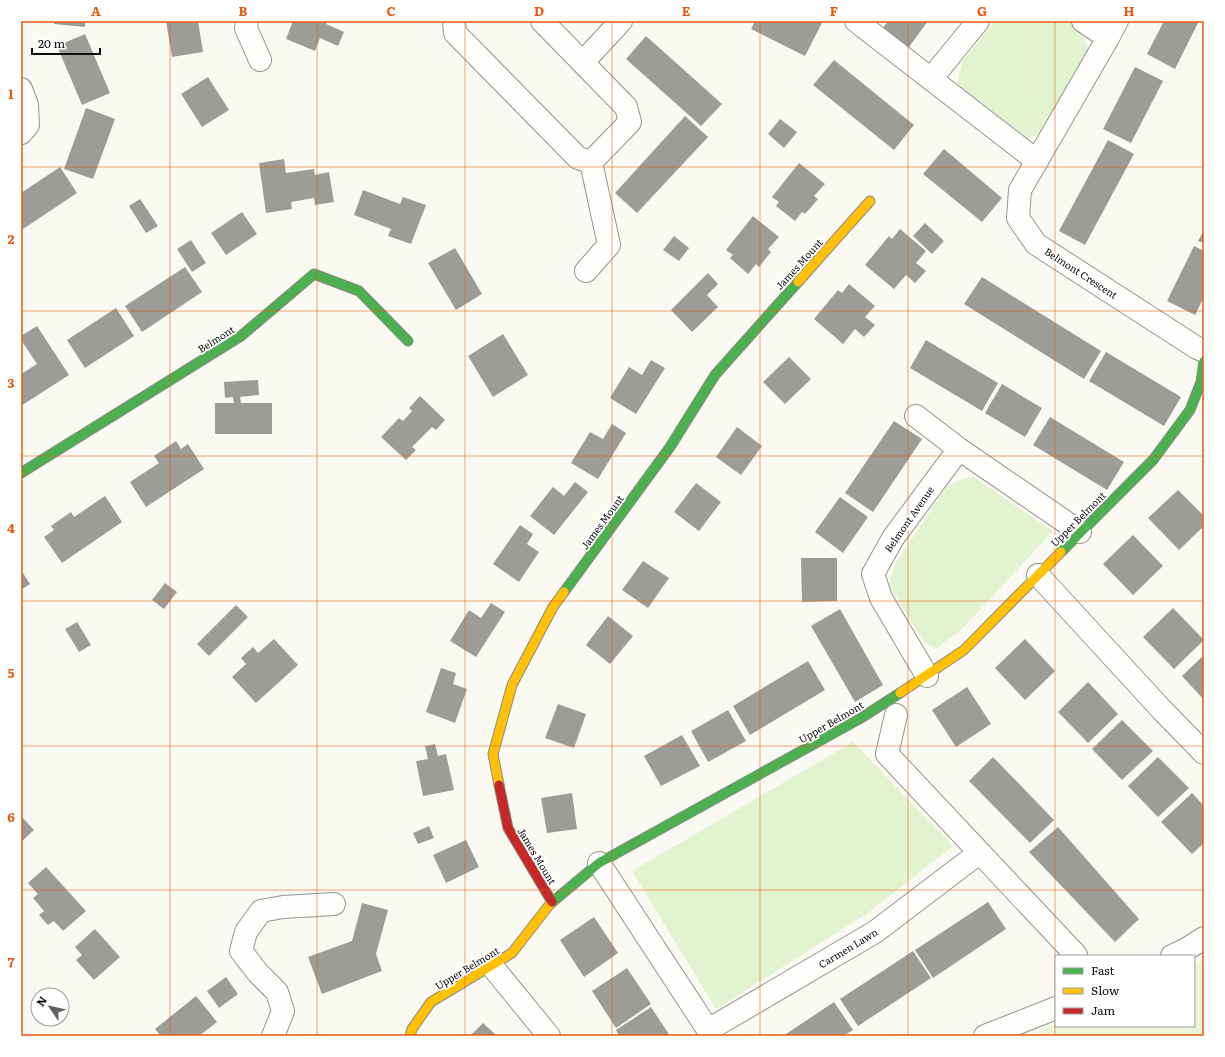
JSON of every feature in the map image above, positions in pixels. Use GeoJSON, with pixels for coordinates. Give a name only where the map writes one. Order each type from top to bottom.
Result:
{"type":"FeatureCollection","features":[{"type":"Feature","properties":{"kind":"street"},"geometry":{"type":"LineString","coordinates":[[247,21],[246,28],[260,60]]}},
{"type":"Feature","properties":{"kind":"street"},"geometry":{"type":"LineString","coordinates":[[454,21],[455,33],[578,158],[591,162]]}},
{"type":"Feature","properties":{"kind":"street"},"geometry":{"type":"LineString","coordinates":[[542,21],[584,62],[626,107],[630,122],[591,162]]}},
{"type":"Feature","properties":{"kind":"street"},"geometry":{"type":"LineString","coordinates":[[584,62],[621,21]]}},
{"type":"Feature","properties":{"kind":"street"},"geometry":{"type":"LineString","coordinates":[[856,21],[1037,161]]}},
{"type":"Feature","properties":{"kind":"street"},"geometry":{"type":"LineString","coordinates":[[931,79],[978,21]]}},
{"type":"Feature","properties":{"kind":"street","name":"Belmont Crescent"},"geometry":{"type":"LineString","coordinates":[[1083,21],[1112,29],[1020,190],[1018,218],[1036,244],[1197,348],[1204,351]]}},
{"type":"Feature","properties":{"kind":"street"},"geometry":{"type":"LineString","coordinates":[[21,89],[27,105],[28,125],[21,134]]}},
{"type":"Feature","properties":{"kind":"street"},"geometry":{"type":"LineString","coordinates":[[586,271],[609,245],[591,162]]}},
{"type":"Feature","properties":{"kind":"street","name":"James Mount"},"geometry":{"type":"LineString","coordinates":[[552,902],[508,828],[493,754],[512,685],[553,607],[670,447],[715,375],[870,201]]}},
{"type":"Feature","properties":{"kind":"street","name":"Belmont"},"geometry":{"type":"LineString","coordinates":[[21,473],[241,336],[314,274],[359,291],[408,341]]}},
{"type":"Feature","properties":{"kind":"street","name":"Upper Belmont"},"geometry":{"type":"LineString","coordinates":[[410,1036],[412,1029],[431,1002],[512,953],[552,902],[599,863],[861,718],[927,676],[964,650],[1153,460],[1190,410],[1201,382],[1204,361]]}},
{"type":"Feature","properties":{"kind":"street"},"geometry":{"type":"LineString","coordinates":[[916,416],[959,449],[1080,532]]}},
{"type":"Feature","properties":{"kind":"street","name":"Belmont Avenue"},"geometry":{"type":"LineString","coordinates":[[927,676],[881,598],[873,574],[893,538],[959,449]]}},
{"type":"Feature","properties":{"kind":"street"},"geometry":{"type":"LineString","coordinates":[[1038,575],[1204,754]]}},
{"type":"Feature","properties":{"kind":"street"},"geometry":{"type":"LineString","coordinates":[[896,715],[887,754],[1076,955]]}},
{"type":"Feature","properties":{"kind":"street","name":"Carmen Lawn"},"geometry":{"type":"LineString","coordinates":[[599,863],[710,1033],[875,932],[979,853]]}},
{"type":"Feature","properties":{"kind":"street"},"geometry":{"type":"LineString","coordinates":[[273,1036],[283,1011],[277,992],[258,973],[241,951],[246,932],[261,911],[283,907],[334,904]]}},
{"type":"Feature","properties":{"kind":"street"},"geometry":{"type":"LineString","coordinates":[[1174,955],[1204,938]]}},
{"type":"Feature","properties":{"kind":"street"},"geometry":{"type":"LineString","coordinates":[[491,965],[549,1036]]}},
{"type":"Feature","properties":{"kind":"street"},"geometry":{"type":"LineString","coordinates":[[985,1036],[1055,1008]]}},
{"type":"Feature","properties":{"kind":"green space"},"geometry":{"type":"Polygon","coordinates":[[[995,21],[1068,21],[1080,29],[1090,53],[1044,132],[1026,139],[957,87],[962,62],[995,21]]]}},
{"type":"Feature","properties":{"kind":"green space"},"geometry":{"type":"Polygon","coordinates":[[[972,476],[1053,531],[962,629],[935,649],[922,640],[889,585],[895,564],[948,485],[972,476]]]}},
{"type":"Feature","properties":{"kind":"green space"},"geometry":{"type":"Polygon","coordinates":[[[853,742],[953,846],[868,913],[716,1009],[632,871],[853,742]]]}},
{"type":"Feature","properties":{"kind":"green space"},"geometry":{"type":"Polygon","coordinates":[[[1204,960],[1204,1036],[1027,1036],[1055,1024],[1055,1027],[1195,1027],[1195,964],[1204,960]]]}},
{"type":"Feature","properties":{"kind":"building"},"geometry":{"type":"Polygon","coordinates":[[[54,21],[85,21],[85,27],[54,24],[54,21]]]}},
{"type":"Feature","properties":{"kind":"building"},"geometry":{"type":"Polygon","coordinates":[[[166,21],[198,21],[203,52],[172,57],[166,21]]]}},
{"type":"Feature","properties":{"kind":"building"},"geometry":{"type":"Polygon","coordinates":[[[293,21],[327,21],[326,24],[344,32],[338,46],[320,38],[315,51],[286,39],[293,21]]]}},
{"type":"Feature","properties":{"kind":"building"},"geometry":{"type":"Polygon","coordinates":[[[755,21],[823,21],[805,56],[751,29],[755,21]]]}},
{"type":"Feature","properties":{"kind":"building"},"geometry":{"type":"Polygon","coordinates":[[[888,21],[928,21],[909,47],[883,28],[888,21]]]}},
{"type":"Feature","properties":{"kind":"building"},"geometry":{"type":"Polygon","coordinates":[[[1164,21],[1199,21],[1175,69],[1147,54],[1164,21]]]}},
{"type":"Feature","properties":{"kind":"building"},"geometry":{"type":"Polygon","coordinates":[[[85,34],[110,93],[82,105],[57,46],[85,34]]]}},
{"type":"Feature","properties":{"kind":"building"},"geometry":{"type":"Polygon","coordinates":[[[646,36],[722,104],[701,126],[626,59],[646,36]]]}},
{"type":"Feature","properties":{"kind":"building"},"geometry":{"type":"Polygon","coordinates":[[[834,60],[914,125],[894,150],[813,85],[834,60]]]}},
{"type":"Feature","properties":{"kind":"building"},"geometry":{"type":"Polygon","coordinates":[[[1135,67],[1163,81],[1131,143],[1103,129],[1135,67]]]}},
{"type":"Feature","properties":{"kind":"building"},"geometry":{"type":"Polygon","coordinates":[[[208,77],[229,110],[202,127],[181,94],[208,77]]]}},
{"type":"Feature","properties":{"kind":"building"},"geometry":{"type":"Polygon","coordinates":[[[86,108],[115,119],[93,179],[64,169],[86,108]]]}},
{"type":"Feature","properties":{"kind":"building"},"geometry":{"type":"Polygon","coordinates":[[[685,116],[708,137],[637,213],[615,193],[685,116]]]}},
{"type":"Feature","properties":{"kind":"building"},"geometry":{"type":"Polygon","coordinates":[[[780,119],[797,132],[784,148],[768,134],[780,119]]]}},
{"type":"Feature","properties":{"kind":"building"},"geometry":{"type":"Polygon","coordinates":[[[1108,140],[1134,154],[1085,245],[1059,231],[1108,140]]]}},
{"type":"Feature","properties":{"kind":"building"},"geometry":{"type":"Polygon","coordinates":[[[944,149],[1002,198],[982,222],[923,174],[944,149]]]}},
{"type":"Feature","properties":{"kind":"building"},"geometry":{"type":"Polygon","coordinates":[[[284,159],[286,173],[314,169],[315,175],[329,172],[334,202],[315,205],[314,198],[291,202],[292,209],[266,213],[259,163],[284,159]]]}},
{"type":"Feature","properties":{"kind":"building"},"geometry":{"type":"Polygon","coordinates":[[[799,163],[825,184],[814,196],[818,199],[805,214],[802,212],[795,221],[776,206],[779,202],[772,197],[799,163]]]}},
{"type":"Feature","properties":{"kind":"building"},"geometry":{"type":"Polygon","coordinates":[[[60,167],[77,193],[23,229],[21,225],[21,193],[60,167]]]}},
{"type":"Feature","properties":{"kind":"building"},"geometry":{"type":"Polygon","coordinates":[[[363,190],[400,204],[403,197],[426,205],[411,244],[388,236],[391,229],[354,215],[363,190]]]}},
{"type":"Feature","properties":{"kind":"building"},"geometry":{"type":"Polygon","coordinates":[[[140,199],[158,226],[146,233],[129,206],[140,199]]]}},
{"type":"Feature","properties":{"kind":"building"},"geometry":{"type":"Polygon","coordinates":[[[242,212],[257,234],[226,255],[211,233],[242,212]]]}},
{"type":"Feature","properties":{"kind":"building"},"geometry":{"type":"Polygon","coordinates":[[[753,216],[779,237],[768,249],[771,252],[759,267],[756,264],[748,274],[730,258],[733,255],[726,250],[753,216]]]}},
{"type":"Feature","properties":{"kind":"building"},"geometry":{"type":"Polygon","coordinates":[[[925,223],[944,241],[932,254],[913,236],[925,223]]]}},
{"type":"Feature","properties":{"kind":"building"},"geometry":{"type":"Polygon","coordinates":[[[900,229],[926,251],[916,263],[926,271],[915,283],[906,275],[894,289],[865,265],[889,236],[892,239],[900,229]]]}},
{"type":"Feature","properties":{"kind":"building"},"geometry":{"type":"Polygon","coordinates":[[[1204,230],[1204,243],[1198,241],[1204,230]]]}},
{"type":"Feature","properties":{"kind":"building"},"geometry":{"type":"Polygon","coordinates":[[[674,236],[689,248],[679,261],[663,250],[674,236]]]}},
{"type":"Feature","properties":{"kind":"building"},"geometry":{"type":"Polygon","coordinates":[[[191,240],[206,263],[192,272],[177,249],[191,240]]]}},
{"type":"Feature","properties":{"kind":"building"},"geometry":{"type":"Polygon","coordinates":[[[1194,246],[1204,251],[1204,297],[1195,315],[1167,301],[1194,246]]]}},
{"type":"Feature","properties":{"kind":"building"},"geometry":{"type":"Polygon","coordinates":[[[455,248],[482,294],[456,310],[428,263],[455,248]]]}},
{"type":"Feature","properties":{"kind":"building"},"geometry":{"type":"Polygon","coordinates":[[[185,267],[202,292],[142,332],[125,306],[185,267]]]}},
{"type":"Feature","properties":{"kind":"building"},"geometry":{"type":"Polygon","coordinates":[[[708,273],[718,284],[707,295],[718,307],[692,332],[671,310],[708,273]]]}},
{"type":"Feature","properties":{"kind":"building"},"geometry":{"type":"Polygon","coordinates":[[[982,277],[1101,351],[1084,379],[964,304],[982,277]]]}},
{"type":"Feature","properties":{"kind":"building"},"geometry":{"type":"Polygon","coordinates":[[[849,284],[875,306],[865,317],[875,325],[864,337],[855,329],[843,344],[814,319],[838,290],[842,293],[849,284]]]}},
{"type":"Feature","properties":{"kind":"building"},"geometry":{"type":"Polygon","coordinates":[[[116,308],[134,336],[85,368],[67,340],[116,308]]]}},
{"type":"Feature","properties":{"kind":"building"},"geometry":{"type":"Polygon","coordinates":[[[37,326],[69,375],[21,406],[21,374],[37,364],[21,340],[21,336],[37,326]]]}},
{"type":"Feature","properties":{"kind":"building"},"geometry":{"type":"Polygon","coordinates":[[[503,334],[528,375],[493,397],[468,356],[503,334]]]}},
{"type":"Feature","properties":{"kind":"building"},"geometry":{"type":"Polygon","coordinates":[[[926,340],[998,383],[982,411],[910,368],[926,340]]]}},
{"type":"Feature","properties":{"kind":"building"},"geometry":{"type":"Polygon","coordinates":[[[1106,352],[1181,397],[1164,426],[1089,381],[1106,352]]]}},
{"type":"Feature","properties":{"kind":"building"},"geometry":{"type":"Polygon","coordinates":[[[789,357],[811,379],[785,404],[763,382],[789,357]]]}},
{"type":"Feature","properties":{"kind":"building"},"geometry":{"type":"Polygon","coordinates":[[[651,360],[665,368],[636,414],[610,398],[629,367],[642,375],[651,360]]]}},
{"type":"Feature","properties":{"kind":"building"},"geometry":{"type":"Polygon","coordinates":[[[258,380],[259,395],[240,397],[241,403],[272,403],[272,434],[215,434],[215,403],[234,403],[233,397],[225,398],[224,382],[258,380]]]}},
{"type":"Feature","properties":{"kind":"building"},"geometry":{"type":"Polygon","coordinates":[[[1002,384],[1042,408],[1025,437],[985,413],[1002,384]]]}},
{"type":"Feature","properties":{"kind":"building"},"geometry":{"type":"Polygon","coordinates":[[[420,396],[445,420],[436,430],[432,427],[412,447],[416,450],[406,460],[381,437],[399,418],[403,421],[412,411],[409,408],[420,396]]]}},
{"type":"Feature","properties":{"kind":"building"},"geometry":{"type":"Polygon","coordinates":[[[1050,417],[1124,462],[1107,490],[1033,445],[1050,417]]]}},
{"type":"Feature","properties":{"kind":"building"},"geometry":{"type":"Polygon","coordinates":[[[894,421],[922,439],[873,512],[845,493],[894,421]]]}},
{"type":"Feature","properties":{"kind":"building"},"geometry":{"type":"Polygon","coordinates":[[[612,424],[626,433],[598,479],[571,463],[590,432],[603,439],[612,424]]]}},
{"type":"Feature","properties":{"kind":"building"},"geometry":{"type":"Polygon","coordinates":[[[737,427],[762,446],[741,475],[716,457],[737,427]]]}},
{"type":"Feature","properties":{"kind":"building"},"geometry":{"type":"Polygon","coordinates":[[[176,441],[181,449],[188,444],[204,469],[146,507],[130,482],[159,463],[154,456],[176,441]]]}},
{"type":"Feature","properties":{"kind":"building"},"geometry":{"type":"Polygon","coordinates":[[[575,482],[588,492],[554,535],[530,516],[553,487],[564,496],[575,482]]]}},
{"type":"Feature","properties":{"kind":"building"},"geometry":{"type":"Polygon","coordinates":[[[696,483],[721,502],[699,531],[674,512],[696,483]]]}},
{"type":"Feature","properties":{"kind":"building"},"geometry":{"type":"Polygon","coordinates":[[[1178,490],[1204,516],[1204,526],[1179,550],[1148,518],[1178,490]]]}},
{"type":"Feature","properties":{"kind":"building"},"geometry":{"type":"Polygon","coordinates":[[[105,496],[122,522],[62,563],[44,537],[54,530],[51,526],[71,512],[74,517],[105,496]]]}},
{"type":"Feature","properties":{"kind":"building"},"geometry":{"type":"Polygon","coordinates":[[[840,497],[868,517],[843,553],[815,532],[840,497]]]}},
{"type":"Feature","properties":{"kind":"building"},"geometry":{"type":"Polygon","coordinates":[[[520,525],[533,534],[527,544],[539,552],[519,582],[493,564],[520,525]]]}},
{"type":"Feature","properties":{"kind":"building"},"geometry":{"type":"Polygon","coordinates":[[[1133,535],[1163,566],[1133,595],[1103,564],[1133,535]]]}},
{"type":"Feature","properties":{"kind":"building"},"geometry":{"type":"Polygon","coordinates":[[[801,558],[837,558],[837,601],[802,602],[801,558]]]}},
{"type":"Feature","properties":{"kind":"building"},"geometry":{"type":"Polygon","coordinates":[[[643,561],[669,578],[648,608],[622,590],[643,561]]]}},
{"type":"Feature","properties":{"kind":"building"},"geometry":{"type":"Polygon","coordinates":[[[21,570],[30,584],[21,590],[21,570]]]}},
{"type":"Feature","properties":{"kind":"building"},"geometry":{"type":"Polygon","coordinates":[[[165,583],[177,592],[164,609],[152,600],[165,583]]]}},
{"type":"Feature","properties":{"kind":"building"},"geometry":{"type":"Polygon","coordinates":[[[491,603],[505,612],[476,657],[450,641],[469,610],[481,618],[491,603]]]}},
{"type":"Feature","properties":{"kind":"building"},"geometry":{"type":"Polygon","coordinates":[[[236,605],[248,617],[209,656],[197,644],[236,605]]]}},
{"type":"Feature","properties":{"kind":"building"},"geometry":{"type":"Polygon","coordinates":[[[1173,608],[1204,640],[1174,669],[1143,637],[1173,608]]]}},
{"type":"Feature","properties":{"kind":"building"},"geometry":{"type":"Polygon","coordinates":[[[840,609],[883,685],[855,702],[811,626],[840,609]]]}},
{"type":"Feature","properties":{"kind":"building"},"geometry":{"type":"Polygon","coordinates":[[[608,616],[633,636],[610,664],[586,645],[608,616]]]}},
{"type":"Feature","properties":{"kind":"building"},"geometry":{"type":"Polygon","coordinates":[[[77,622],[91,645],[79,652],[65,629],[77,622]]]}},
{"type":"Feature","properties":{"kind":"building"},"geometry":{"type":"Polygon","coordinates":[[[274,639],[298,665],[256,703],[232,677],[246,664],[241,658],[253,647],[258,653],[274,639]]]}},
{"type":"Feature","properties":{"kind":"building"},"geometry":{"type":"Polygon","coordinates":[[[1025,639],[1055,671],[1025,700],[995,668],[1025,639]]]}},
{"type":"Feature","properties":{"kind":"building"},"geometry":{"type":"Polygon","coordinates":[[[1204,655],[1204,700],[1182,676],[1204,655]]]}},
{"type":"Feature","properties":{"kind":"building"},"geometry":{"type":"Polygon","coordinates":[[[808,661],[825,690],[750,735],[733,706],[808,661]]]}},
{"type":"Feature","properties":{"kind":"building"},"geometry":{"type":"Polygon","coordinates":[[[441,668],[456,673],[453,684],[467,689],[455,723],[426,712],[441,668]]]}},
{"type":"Feature","properties":{"kind":"building"},"geometry":{"type":"Polygon","coordinates":[[[1088,682],[1118,714],[1088,743],[1058,712],[1088,682]]]}},
{"type":"Feature","properties":{"kind":"building"},"geometry":{"type":"Polygon","coordinates":[[[967,687],[991,724],[956,747],[932,710],[967,687]]]}},
{"type":"Feature","properties":{"kind":"building"},"geometry":{"type":"Polygon","coordinates":[[[558,704],[586,714],[574,748],[545,738],[558,704]]]}},
{"type":"Feature","properties":{"kind":"building"},"geometry":{"type":"Polygon","coordinates":[[[728,710],[746,741],[708,762],[691,731],[728,710]]]}},
{"type":"Feature","properties":{"kind":"building"},"geometry":{"type":"Polygon","coordinates":[[[1122,720],[1153,751],[1122,780],[1092,749],[1122,720]]]}},
{"type":"Feature","properties":{"kind":"building"},"geometry":{"type":"Polygon","coordinates":[[[682,735],[700,766],[661,786],[644,756],[682,735]]]}},
{"type":"Feature","properties":{"kind":"building"},"geometry":{"type":"Polygon","coordinates":[[[435,744],[438,756],[446,754],[454,790],[423,796],[416,761],[428,759],[425,746],[435,744]]]}},
{"type":"Feature","properties":{"kind":"building"},"geometry":{"type":"Polygon","coordinates":[[[993,757],[1054,820],[1030,843],[969,781],[993,757]]]}},
{"type":"Feature","properties":{"kind":"building"},"geometry":{"type":"Polygon","coordinates":[[[1158,757],[1189,788],[1158,817],[1128,786],[1158,757]]]}},
{"type":"Feature","properties":{"kind":"building"},"geometry":{"type":"Polygon","coordinates":[[[572,793],[577,829],[547,833],[541,798],[572,793]]]}},
{"type":"Feature","properties":{"kind":"building"},"geometry":{"type":"Polygon","coordinates":[[[1192,793],[1204,806],[1204,843],[1192,854],[1161,822],[1192,793]]]}},
{"type":"Feature","properties":{"kind":"building"},"geometry":{"type":"Polygon","coordinates":[[[21,816],[34,830],[21,842],[21,816]]]}},
{"type":"Feature","properties":{"kind":"building"},"geometry":{"type":"Polygon","coordinates":[[[429,826],[434,838],[418,844],[413,833],[429,826]]]}},
{"type":"Feature","properties":{"kind":"building"},"geometry":{"type":"Polygon","coordinates":[[[1058,827],[1139,919],[1115,942],[1029,852],[1058,827]]]}},
{"type":"Feature","properties":{"kind":"building"},"geometry":{"type":"Polygon","coordinates":[[[466,840],[479,867],[446,883],[433,855],[466,840]]]}},
{"type":"Feature","properties":{"kind":"building"},"geometry":{"type":"Polygon","coordinates":[[[46,867],[86,911],[63,931],[54,921],[48,925],[39,915],[44,911],[33,898],[38,894],[28,883],[46,867]]]}},
{"type":"Feature","properties":{"kind":"building"},"geometry":{"type":"Polygon","coordinates":[[[988,902],[1006,929],[933,978],[915,950],[988,902]]]}},
{"type":"Feature","properties":{"kind":"building"},"geometry":{"type":"Polygon","coordinates":[[[362,903],[388,910],[376,954],[382,971],[322,994],[308,957],[352,941],[362,903]]]}},
{"type":"Feature","properties":{"kind":"building"},"geometry":{"type":"Polygon","coordinates":[[[594,917],[618,953],[584,977],[560,940],[594,917]]]}},
{"type":"Feature","properties":{"kind":"building"},"geometry":{"type":"Polygon","coordinates":[[[95,929],[120,957],[94,980],[76,960],[82,955],[75,947],[95,929]]]}},
{"type":"Feature","properties":{"kind":"building"},"geometry":{"type":"Polygon","coordinates":[[[913,951],[931,978],[858,1026],[840,999],[913,951]]]}},
{"type":"Feature","properties":{"kind":"building"},"geometry":{"type":"Polygon","coordinates":[[[627,968],[651,1004],[616,1028],[592,991],[627,968]]]}},
{"type":"Feature","properties":{"kind":"building"},"geometry":{"type":"Polygon","coordinates":[[[226,977],[238,994],[219,1008],[207,991],[226,977]]]}},
{"type":"Feature","properties":{"kind":"building"},"geometry":{"type":"Polygon","coordinates":[[[196,996],[217,1022],[199,1036],[161,1036],[155,1029],[196,996]]]}},
{"type":"Feature","properties":{"kind":"building"},"geometry":{"type":"Polygon","coordinates":[[[834,1002],[853,1030],[843,1036],[783,1036],[834,1002]]]}},
{"type":"Feature","properties":{"kind":"building"},"geometry":{"type":"Polygon","coordinates":[[[651,1007],[670,1036],[619,1036],[616,1030],[651,1007]]]}},
{"type":"Feature","properties":{"kind":"building"},"geometry":{"type":"Polygon","coordinates":[[[483,1023],[497,1036],[470,1036],[483,1023]]]}},
{"type":"Feature","properties":{"kind":"traffic: fast"},"geometry":{"type":"LineString","coordinates":[[21,473],[241,336],[314,274],[359,291],[408,341]]}},
{"type":"Feature","properties":{"kind":"traffic: fast"},"geometry":{"type":"LineString","coordinates":[[564,592],[670,447],[715,375],[798,282]]}},
{"type":"Feature","properties":{"kind":"traffic: fast"},"geometry":{"type":"LineString","coordinates":[[1061,552],[1153,460],[1190,410],[1201,382],[1204,361]]}},
{"type":"Feature","properties":{"kind":"traffic: fast"},"geometry":{"type":"LineString","coordinates":[[550,904],[599,863],[861,718],[900,693]]}},
{"type":"Feature","properties":{"kind":"traffic: slow"},"geometry":{"type":"LineString","coordinates":[[798,282],[870,201]]}},
{"type":"Feature","properties":{"kind":"traffic: slow"},"geometry":{"type":"LineString","coordinates":[[900,693],[964,650],[1061,552]]}},
{"type":"Feature","properties":{"kind":"traffic: slow"},"geometry":{"type":"LineString","coordinates":[[499,785],[493,754],[512,685],[553,607],[564,592]]}},
{"type":"Feature","properties":{"kind":"traffic: slow"},"geometry":{"type":"LineString","coordinates":[[410,1036],[412,1029],[431,1002],[512,953],[550,904]]}},
{"type":"Feature","properties":{"kind":"traffic: jam"},"geometry":{"type":"LineString","coordinates":[[499,785],[508,828],[552,902]]}}]}
